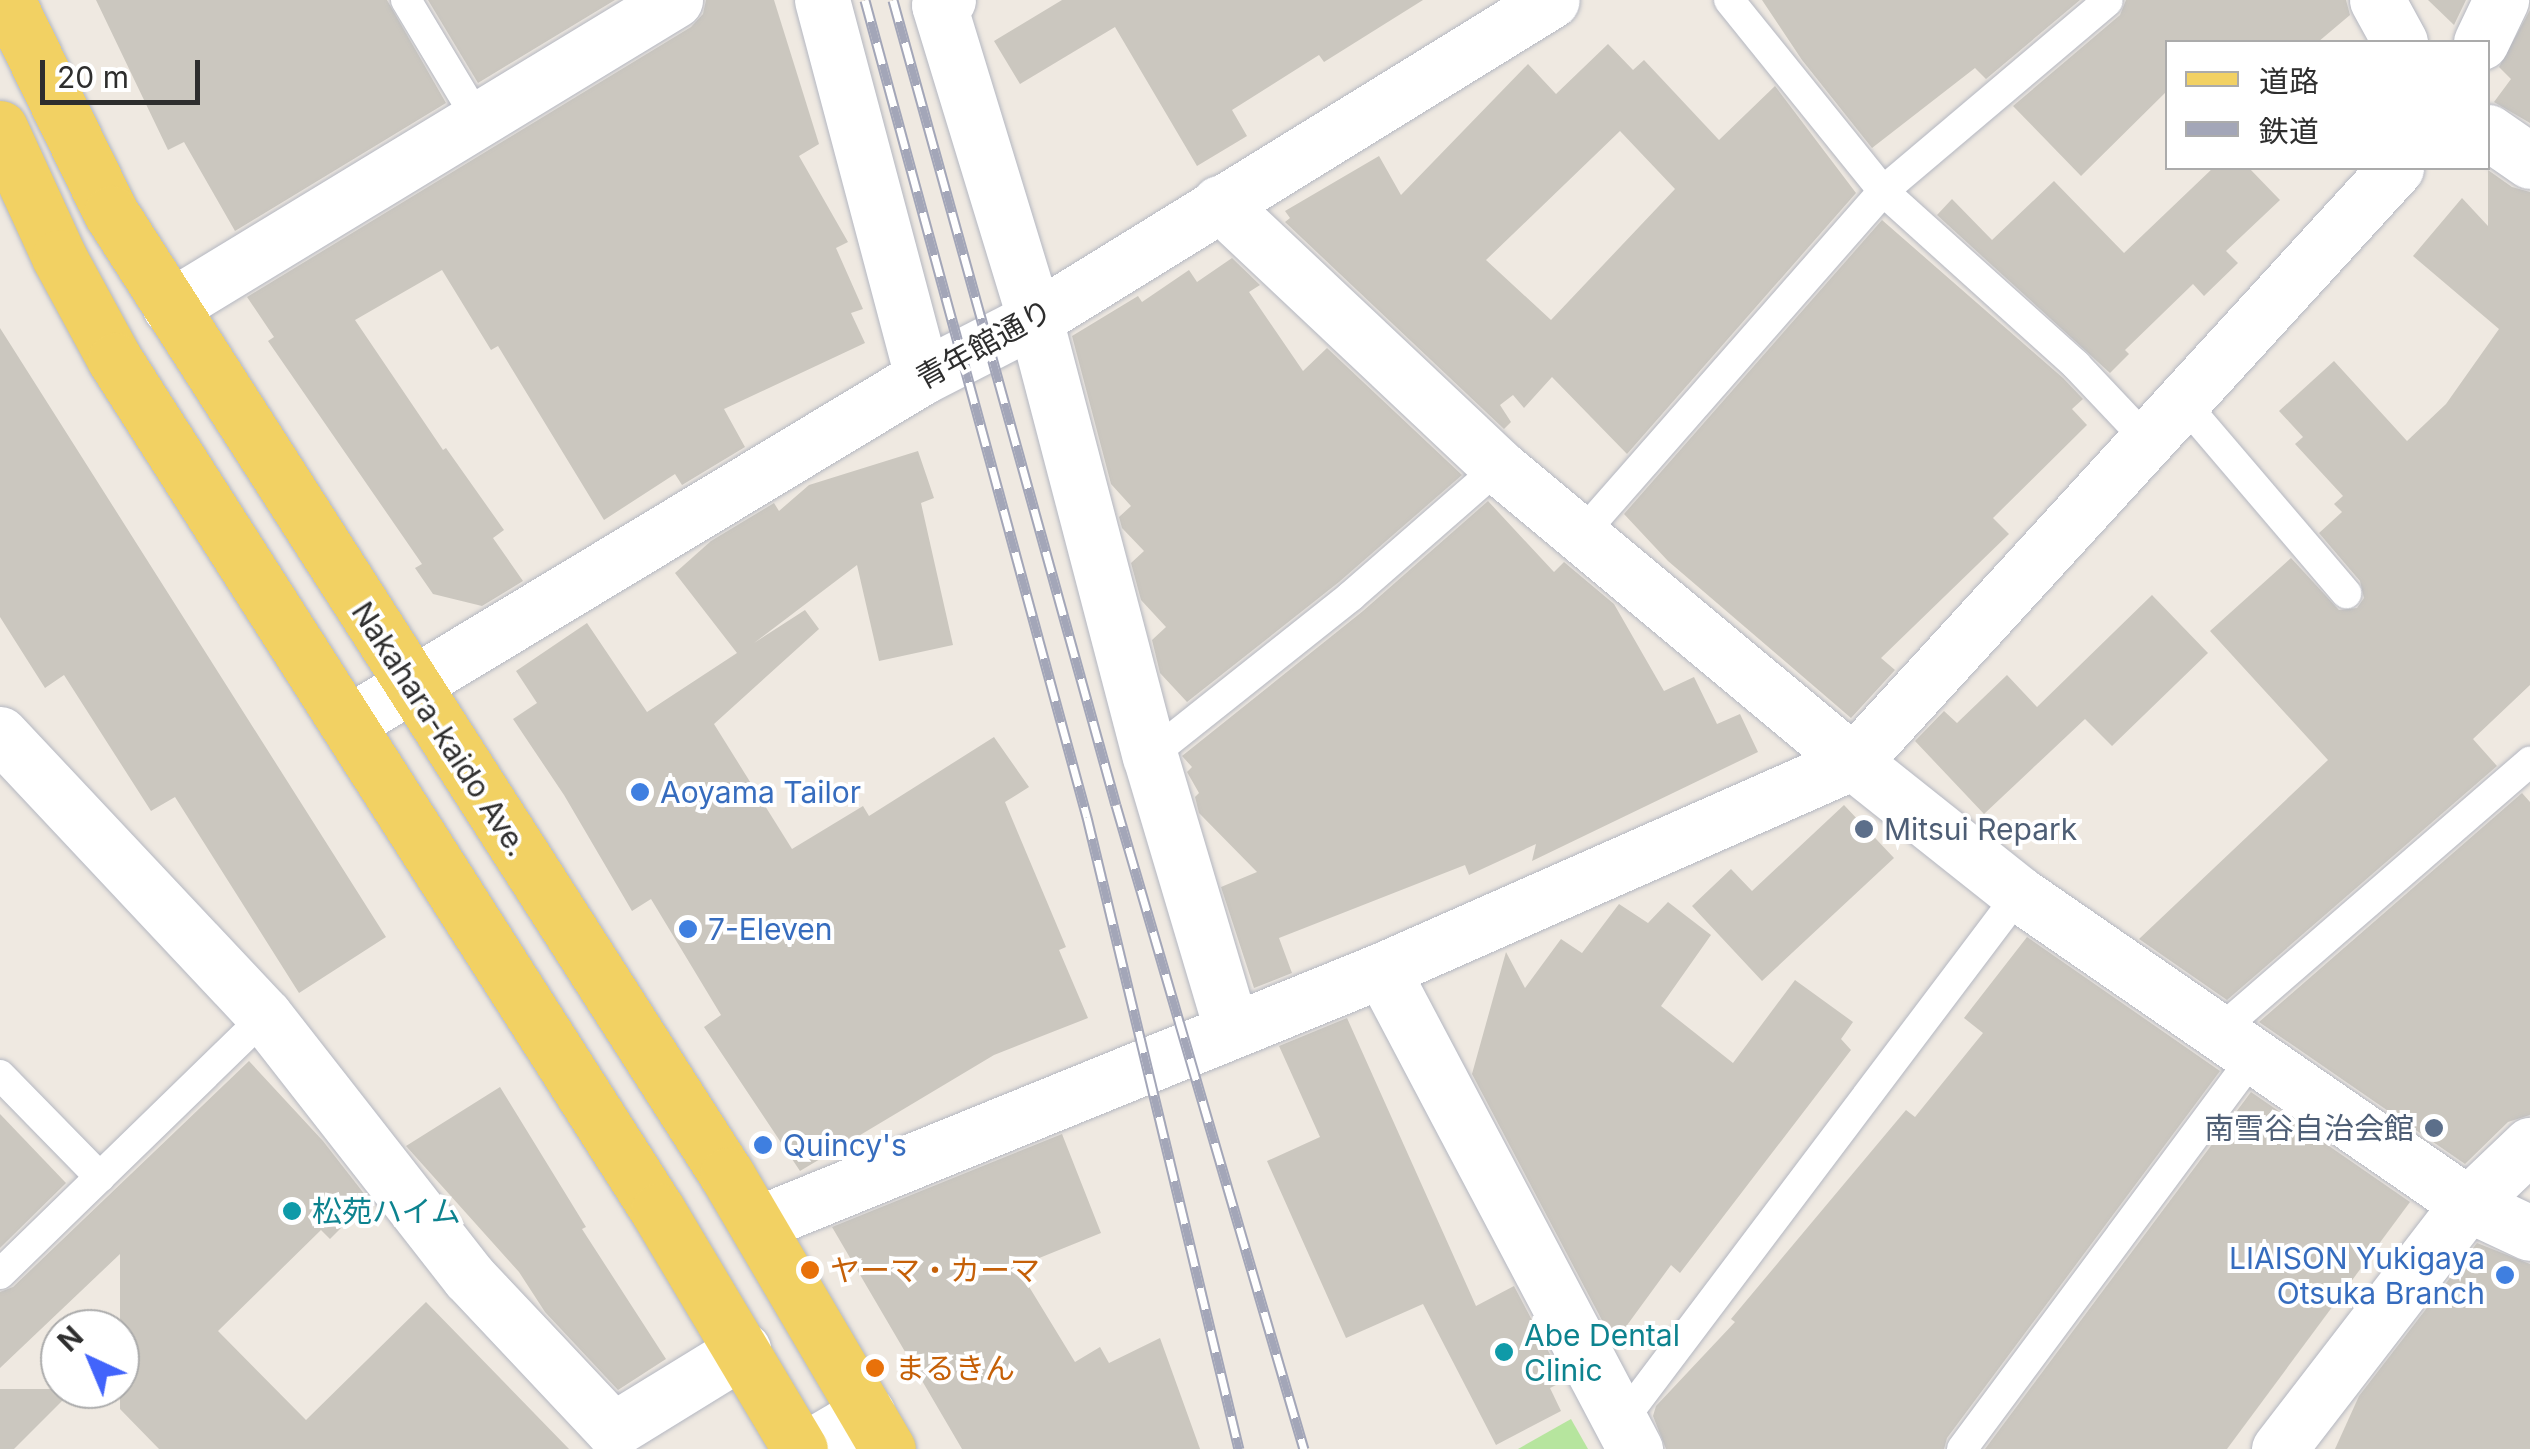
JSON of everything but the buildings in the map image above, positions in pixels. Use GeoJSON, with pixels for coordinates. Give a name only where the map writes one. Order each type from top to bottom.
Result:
{"type":"FeatureCollection","features":[{"type":"Feature","properties":{"kind":"main road","name":"Nakahara-kaido Ave."},"geometry":{"type":"LineString","coordinates":[[8,0],[111,213],[757,1224],[877,1431]]}},
{"type":"Feature","properties":{"kind":"main road"},"geometry":{"type":"LineString","coordinates":[[0,128],[59,257],[115,360],[348,723],[803,1449]]}},
{"type":"Feature","properties":{"kind":"street"},"geometry":{"type":"LineString","coordinates":[[170,307],[675,0]]}},
{"type":"Feature","properties":{"kind":"street"},"geometry":{"type":"LineString","coordinates":[[822,0],[922,377]]}},
{"type":"Feature","properties":{"kind":"street"},"geometry":{"type":"LineString","coordinates":[[948,0],[940,5],[1035,319],[1150,756],[1231,1028]]}},
{"type":"Feature","properties":{"kind":"street","name":"青年館通り"},"geometry":{"type":"LineString","coordinates":[[348,723],[922,377],[1035,319],[1552,0]]}},
{"type":"Feature","properties":{"kind":"street"},"geometry":{"type":"LineString","coordinates":[[2377,0],[2399,40]]}},
{"type":"Feature","properties":{"kind":"street"},"geometry":{"type":"LineString","coordinates":[[2481,40],[2501,0]]}},
{"type":"Feature","properties":{"kind":"street"},"geometry":{"type":"LineString","coordinates":[[2490,133],[2530,161]]}},
{"type":"Feature","properties":{"kind":"street"},"geometry":{"type":"LineString","coordinates":[[757,1224],[1231,1028],[1382,970],[1852,762],[2394,170]]}},
{"type":"Feature","properties":{"kind":"street"},"geometry":{"type":"LineString","coordinates":[[1219,203],[1499,467],[1852,762],[2019,894],[2468,1204],[2530,1233]]}},
{"type":"Feature","properties":{"kind":"street"},"geometry":{"type":"LineString","coordinates":[[0,734],[264,1016],[469,1277],[613,1430],[743,1350]]}},
{"type":"Feature","properties":{"kind":"street"},"geometry":{"type":"LineString","coordinates":[[1382,970],[1628,1436]]}},
{"type":"Feature","properties":{"kind":"street"},"geometry":{"type":"LineString","coordinates":[[2279,1449],[2468,1204],[2530,1145]]}},
{"type":"Feature","properties":{"kind":"street"},"geometry":{"type":"LineString","coordinates":[[803,1449],[877,1431]]}},
{"type":"Feature","properties":{"kind":"lane"},"geometry":{"type":"LineString","coordinates":[[406,0],[477,118]]}},
{"type":"Feature","properties":{"kind":"lane"},"geometry":{"type":"LineString","coordinates":[[1729,0],[1883,191],[2076,365],[2164,420],[2346,594]]}},
{"type":"Feature","properties":{"kind":"lane"},"geometry":{"type":"LineString","coordinates":[[1581,535],[1883,191],[2108,1]]}},
{"type":"Feature","properties":{"kind":"lane"},"geometry":{"type":"LineString","coordinates":[[1150,756],[1351,596],[1499,467]]}},
{"type":"Feature","properties":{"kind":"lane"},"geometry":{"type":"LineString","coordinates":[[1962,1449],[2236,1044],[2530,762]]}},
{"type":"Feature","properties":{"kind":"lane"},"geometry":{"type":"LineString","coordinates":[[1628,1436],[2019,894]]}},
{"type":"Feature","properties":{"kind":"lane"},"geometry":{"type":"LineString","coordinates":[[0,1274],[264,1016]]}},
{"type":"Feature","properties":{"kind":"lane"},"geometry":{"type":"LineString","coordinates":[[0,1075],[100,1178]]}},
{"type":"Feature","properties":{"kind":"green space"},"geometry":{"type":"Polygon","coordinates":[[[1571,1419],[1588,1449],[1518,1449],[1571,1419]]]}},
{"type":"Feature","properties":{"kind":"railway"},"geometry":{"type":"LineString","coordinates":[[865,0],[1087,817],[1239,1449]]}},
{"type":"Feature","properties":{"kind":"railway"},"geometry":{"type":"LineString","coordinates":[[893,0],[1116,805],[1304,1449]]}},
{"type":"Feature","properties":{"kind":"place","name":"Aoyama Tailor"},"geometry":{"type":"Point","coordinates":[640,792]}},
{"type":"Feature","properties":{"kind":"place","name":"Mitsui Repark"},"geometry":{"type":"Point","coordinates":[1864,829]}},
{"type":"Feature","properties":{"kind":"place","name":"7-Eleven"},"geometry":{"type":"Point","coordinates":[688,929]}},
{"type":"Feature","properties":{"kind":"place","name":"南雪谷自治会館"},"geometry":{"type":"Point","coordinates":[2434,1128]}},
{"type":"Feature","properties":{"kind":"place","name":"Quincy's"},"geometry":{"type":"Point","coordinates":[763,1145]}},
{"type":"Feature","properties":{"kind":"place","name":"松苑ハイム"},"geometry":{"type":"Point","coordinates":[292,1211]}},
{"type":"Feature","properties":{"kind":"place","name":"ヤーマ・カーマ"},"geometry":{"type":"Point","coordinates":[810,1270]}},
{"type":"Feature","properties":{"kind":"place","name":"LIAISON Yukigaya Otsuka Branch"},"geometry":{"type":"Point","coordinates":[2505,1275]}},
{"type":"Feature","properties":{"kind":"place","name":"Abe Dental Clinic"},"geometry":{"type":"Point","coordinates":[1504,1352]}},
{"type":"Feature","properties":{"kind":"place","name":"まるきん"},"geometry":{"type":"Point","coordinates":[875,1368]}}]}
